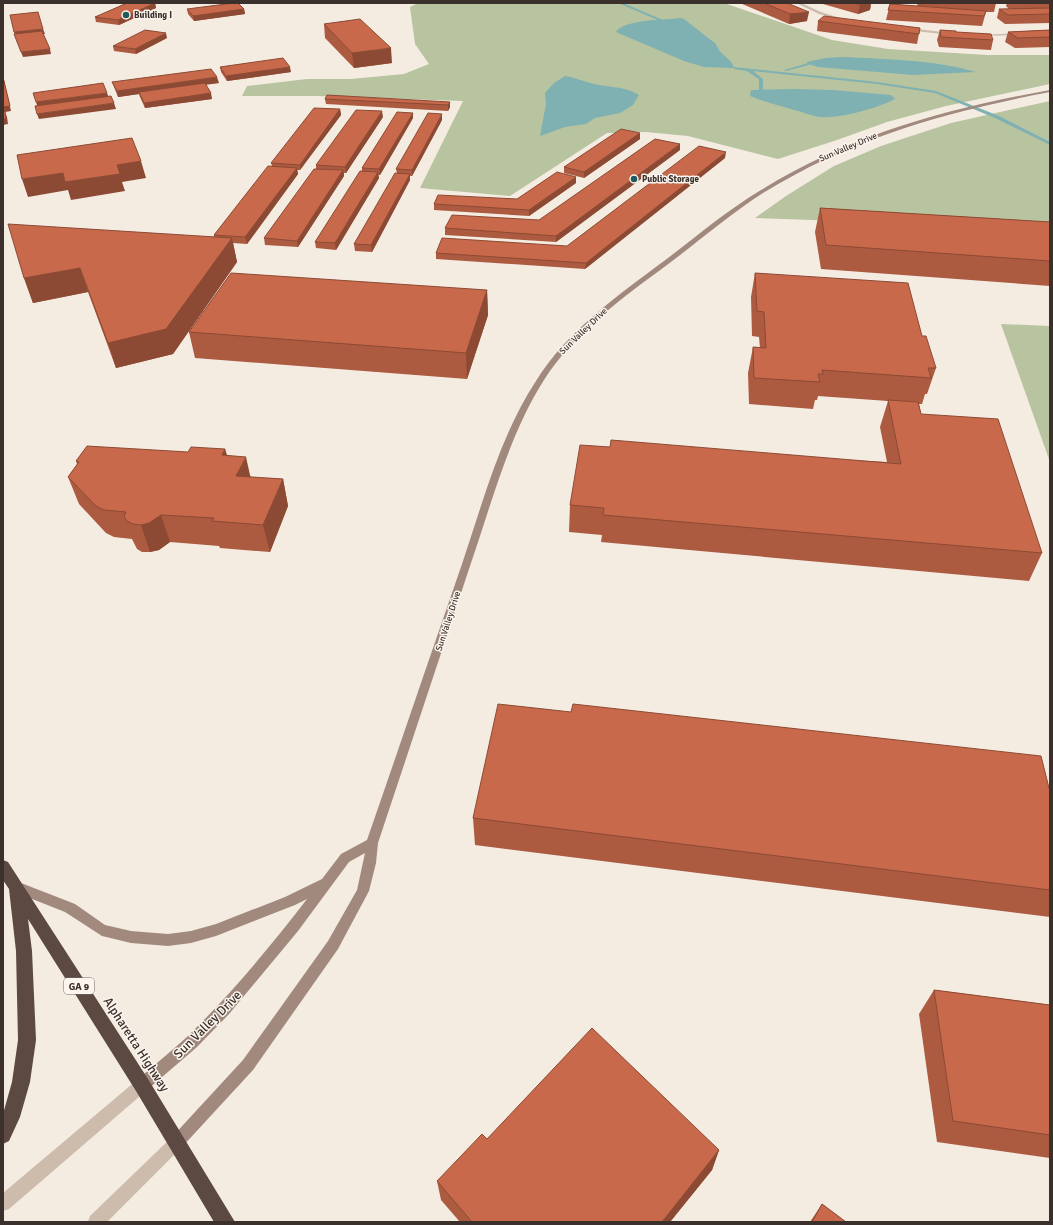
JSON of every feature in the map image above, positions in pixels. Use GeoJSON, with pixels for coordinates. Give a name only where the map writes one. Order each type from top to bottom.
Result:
{"type":"FeatureCollection","features":[{"type":"Feature","properties":{"kind":"highway","name":"Alpharetta Highway"},"geometry":{"type":"LineString","coordinates":[[3,867],[178,1142],[225,1222]]}},
{"type":"Feature","properties":{"kind":"highway"},"geometry":{"type":"LineString","coordinates":[[3,1135],[11,1117],[21,1082],[27,1040],[24,951],[16,887]]}},
{"type":"Feature","properties":{"kind":"street"},"geometry":{"type":"LineString","coordinates":[[798,3],[820,13],[848,21]]}},
{"type":"Feature","properties":{"kind":"street"},"geometry":{"type":"LineString","coordinates":[[902,29],[957,34]]}},
{"type":"Feature","properties":{"kind":"street"},"geometry":{"type":"LineString","coordinates":[[972,35],[1026,34]]}},
{"type":"Feature","properties":{"kind":"street","name":"Sun Valley Drive"},"geometry":{"type":"LineString","coordinates":[[96,1222],[178,1142],[248,1065],[334,944],[363,891],[370,863],[372,843],[500,464],[522,411],[556,357],[581,331],[633,287],[761,192],[814,162],[875,136],[937,115],[979,104],[1050,91]]}},
{"type":"Feature","properties":{"kind":"street","name":"Sun Valley Drive"},"geometry":{"type":"LineString","coordinates":[[3,1203],[192,1042],[224,1009],[293,928],[345,858],[372,843]]}},
{"type":"Feature","properties":{"kind":"street"},"geometry":{"type":"LineString","coordinates":[[16,887],[70,908],[102,930],[131,937],[168,940],[192,937],[216,930],[290,901],[325,883]]}},
{"type":"Feature","properties":{"kind":"green space"},"geometry":{"type":"Polygon","coordinates":[[[418,3],[724,3],[832,40],[888,49],[987,55],[1050,55],[1050,84],[946,106],[887,122],[778,159],[688,136],[646,132],[607,133],[510,196],[420,188],[463,101],[316,96],[242,96],[247,86],[307,79],[351,79],[404,74],[429,64],[415,44],[410,7],[418,3]]]}},
{"type":"Feature","properties":{"kind":"green space"},"geometry":{"type":"Polygon","coordinates":[[[1050,101],[1050,241],[899,223],[755,218],[786,196],[834,166],[881,146],[951,123],[1050,101]]]}},
{"type":"Feature","properties":{"kind":"green space"},"geometry":{"type":"Polygon","coordinates":[[[1001,324],[1050,326],[1050,462],[1001,324]]]}},
{"type":"Feature","properties":{"kind":"water"},"geometry":{"type":"Polygon","coordinates":[[[681,18],[716,44],[734,68],[704,67],[684,61],[616,32],[620,28],[636,22],[681,18]]]}},
{"type":"Feature","properties":{"kind":"water"},"geometry":{"type":"Polygon","coordinates":[[[842,57],[892,59],[944,65],[976,72],[913,75],[818,67],[808,64],[807,62],[825,58],[842,57]]]}},
{"type":"Feature","properties":{"kind":"water"},"geometry":{"type":"Polygon","coordinates":[[[565,76],[593,84],[620,88],[639,95],[633,105],[620,113],[595,118],[586,124],[565,127],[540,136],[546,104],[545,93],[554,83],[565,76]]]}},
{"type":"Feature","properties":{"kind":"water"},"geometry":{"type":"Polygon","coordinates":[[[751,90],[833,90],[891,95],[895,99],[879,106],[848,115],[820,117],[750,96],[751,90]]]}},
{"type":"Feature","properties":{"kind":"building"},"geometry":{"type":"Polygon","coordinates":[[[127,3],[155,3],[118,20],[95,17],[127,3]]]}},
{"type":"Feature","properties":{"kind":"building"},"geometry":{"type":"Polygon","coordinates":[[[238,3],[244,9],[193,16],[187,9],[238,3]]]}},
{"type":"Feature","properties":{"kind":"building"},"geometry":{"type":"Polygon","coordinates":[[[764,3],[787,3],[809,12],[790,14],[764,3]]]}},
{"type":"Feature","properties":{"kind":"building"},"geometry":{"type":"Polygon","coordinates":[[[854,3],[866,3],[860,5],[854,3]]]}},
{"type":"Feature","properties":{"kind":"building"},"geometry":{"type":"Polygon","coordinates":[[[890,4],[986,11],[984,16],[888,10],[890,4]]]}},
{"type":"Feature","properties":{"kind":"building"},"geometry":{"type":"Polygon","coordinates":[[[1050,8],[1050,14],[1008,15],[999,9],[1050,8]]]}},
{"type":"Feature","properties":{"kind":"building"},"geometry":{"type":"Polygon","coordinates":[[[38,12],[43,29],[14,32],[10,15],[38,12]]]}},
{"type":"Feature","properties":{"kind":"building"},"geometry":{"type":"Polygon","coordinates":[[[824,16],[920,28],[919,34],[818,21],[824,16]]]}},
{"type":"Feature","properties":{"kind":"building"},"geometry":{"type":"Polygon","coordinates":[[[360,19],[391,48],[352,53],[324,24],[360,19]]]}},
{"type":"Feature","properties":{"kind":"building"},"geometry":{"type":"Polygon","coordinates":[[[145,30],[166,33],[135,49],[113,46],[145,30]]]}},
{"type":"Feature","properties":{"kind":"building"},"geometry":{"type":"Polygon","coordinates":[[[940,30],[991,34],[993,40],[941,37],[940,30]]]}},
{"type":"Feature","properties":{"kind":"building"},"geometry":{"type":"Polygon","coordinates":[[[1050,30],[1050,37],[1018,38],[1008,32],[1050,30]]]}},
{"type":"Feature","properties":{"kind":"building"},"geometry":{"type":"Polygon","coordinates":[[[42,31],[50,49],[21,52],[14,34],[42,31]]]}},
{"type":"Feature","properties":{"kind":"building"},"geometry":{"type":"Polygon","coordinates":[[[283,58],[290,67],[226,76],[220,67],[283,58]]]}},
{"type":"Feature","properties":{"kind":"building"},"geometry":{"type":"Polygon","coordinates":[[[211,69],[217,77],[117,91],[112,82],[211,69]]]}},
{"type":"Feature","properties":{"kind":"building"},"geometry":{"type":"Polygon","coordinates":[[[3,77],[10,106],[3,107],[3,77]]]}},
{"type":"Feature","properties":{"kind":"building"},"geometry":{"type":"Polygon","coordinates":[[[103,83],[107,93],[36,102],[33,93],[103,83]]]}},
{"type":"Feature","properties":{"kind":"building"},"geometry":{"type":"Polygon","coordinates":[[[205,83],[211,93],[144,103],[139,92],[205,83]]]}},
{"type":"Feature","properties":{"kind":"building"},"geometry":{"type":"Polygon","coordinates":[[[327,95],[450,102],[448,105],[325,99],[327,95]]]}},
{"type":"Feature","properties":{"kind":"building"},"geometry":{"type":"Polygon","coordinates":[[[111,96],[114,103],[37,114],[35,106],[111,96]]]}},
{"type":"Feature","properties":{"kind":"building"},"geometry":{"type":"Polygon","coordinates":[[[314,108],[340,109],[300,165],[271,163],[314,108]]]}},
{"type":"Feature","properties":{"kind":"building"},"geometry":{"type":"Polygon","coordinates":[[[356,110],[382,111],[345,167],[316,165],[356,110]]]}},
{"type":"Feature","properties":{"kind":"building"},"geometry":{"type":"Polygon","coordinates":[[[3,111],[5,111],[6,119],[3,119],[3,111]]]}},
{"type":"Feature","properties":{"kind":"building"},"geometry":{"type":"Polygon","coordinates":[[[397,112],[413,113],[379,169],[362,168],[397,112]]]}},
{"type":"Feature","properties":{"kind":"building"},"geometry":{"type":"Polygon","coordinates":[[[428,113],[442,114],[412,170],[396,169],[428,113]]]}},
{"type":"Feature","properties":{"kind":"building"},"geometry":{"type":"Polygon","coordinates":[[[621,129],[640,133],[584,172],[564,167],[621,129]]]}},
{"type":"Feature","properties":{"kind":"building"},"geometry":{"type":"Polygon","coordinates":[[[132,138],[141,161],[117,165],[120,174],[65,182],[63,173],[22,179],[17,155],[132,138]]]}},
{"type":"Feature","properties":{"kind":"building"},"geometry":{"type":"Polygon","coordinates":[[[655,139],[680,144],[556,236],[445,228],[452,215],[539,220],[655,139]]]}},
{"type":"Feature","properties":{"kind":"building"},"geometry":{"type":"Polygon","coordinates":[[[699,146],[726,152],[586,263],[436,253],[442,238],[567,246],[699,146]]]}},
{"type":"Feature","properties":{"kind":"building"},"geometry":{"type":"Polygon","coordinates":[[[268,166],[297,168],[245,237],[214,235],[268,166]]]}},
{"type":"Feature","properties":{"kind":"building"},"geometry":{"type":"Polygon","coordinates":[[[314,169],[343,170],[297,241],[264,238],[314,169]]]}},
{"type":"Feature","properties":{"kind":"building"},"geometry":{"type":"Polygon","coordinates":[[[360,171],[378,172],[335,243],[315,242],[360,171]]]}},
{"type":"Feature","properties":{"kind":"building"},"geometry":{"type":"Polygon","coordinates":[[[557,172],[576,177],[529,210],[434,204],[438,195],[517,199],[557,172]]]}},
{"type":"Feature","properties":{"kind":"building"},"geometry":{"type":"Polygon","coordinates":[[[395,173],[410,174],[371,245],[354,244],[395,173]]]}},
{"type":"Feature","properties":{"kind":"building"},"geometry":{"type":"Polygon","coordinates":[[[820,208],[1050,222],[1050,261],[826,245],[820,208]]]}},
{"type":"Feature","properties":{"kind":"building"},"geometry":{"type":"Polygon","coordinates":[[[8,224],[232,238],[166,329],[108,343],[80,268],[24,278],[8,224]]]}},
{"type":"Feature","properties":{"kind":"building"},"geometry":{"type":"Polygon","coordinates":[[[231,273],[487,290],[466,353],[189,332],[231,273]]]}},
{"type":"Feature","properties":{"kind":"building"},"geometry":{"type":"Polygon","coordinates":[[[755,273],[908,283],[922,336],[926,336],[936,368],[928,368],[931,378],[822,370],[823,374],[818,374],[820,382],[754,378],[753,347],[766,348],[764,312],[757,311],[755,273]]]}},
{"type":"Feature","properties":{"kind":"building"},"geometry":{"type":"Polygon","coordinates":[[[888,400],[918,402],[921,414],[998,419],[1042,553],[603,515],[604,508],[570,505],[580,445],[610,447],[611,440],[901,464],[888,400]]]}},
{"type":"Feature","properties":{"kind":"building"},"geometry":{"type":"Polygon","coordinates":[[[87,446],[188,452],[191,447],[225,449],[222,455],[246,457],[236,476],[283,479],[263,525],[212,521],[214,518],[161,515],[149,523],[141,525],[133,524],[127,521],[124,517],[126,512],[104,510],[96,506],[68,477],[79,462],[76,461],[87,446]]]}},
{"type":"Feature","properties":{"kind":"building"},"geometry":{"type":"Polygon","coordinates":[[[498,704],[571,712],[573,704],[1041,756],[1050,792],[1050,890],[473,818],[498,704]]]}},
{"type":"Feature","properties":{"kind":"building"},"geometry":{"type":"Polygon","coordinates":[[[934,990],[1050,1005],[1050,1135],[953,1121],[934,990]]]}},
{"type":"Feature","properties":{"kind":"building"},"geometry":{"type":"Polygon","coordinates":[[[592,1028],[719,1150],[662,1222],[472,1222],[437,1181],[482,1134],[487,1139],[592,1028]]]}},
{"type":"Feature","properties":{"kind":"building"},"geometry":{"type":"Polygon","coordinates":[[[822,1204],[846,1222],[812,1222],[822,1204]]]}},
{"type":"Feature","properties":{"kind":"waterway"},"geometry":{"type":"LineString","coordinates":[[620,3],[661,20]]}},
{"type":"Feature","properties":{"kind":"waterway"},"geometry":{"type":"LineString","coordinates":[[786,70],[808,64]]}},
{"type":"Feature","properties":{"kind":"waterway"},"geometry":{"type":"LineString","coordinates":[[734,68],[877,83],[936,92],[997,117],[1050,144]]}},
{"type":"Feature","properties":{"kind":"waterway"},"geometry":{"type":"LineString","coordinates":[[749,70],[761,79],[761,90]]}},
{"type":"Feature","properties":{"kind":"place","name":"Building I"},"geometry":{"type":"Point","coordinates":[126,15]}},
{"type":"Feature","properties":{"kind":"place","name":"Public Storage"},"geometry":{"type":"Point","coordinates":[634,179]}}]}
